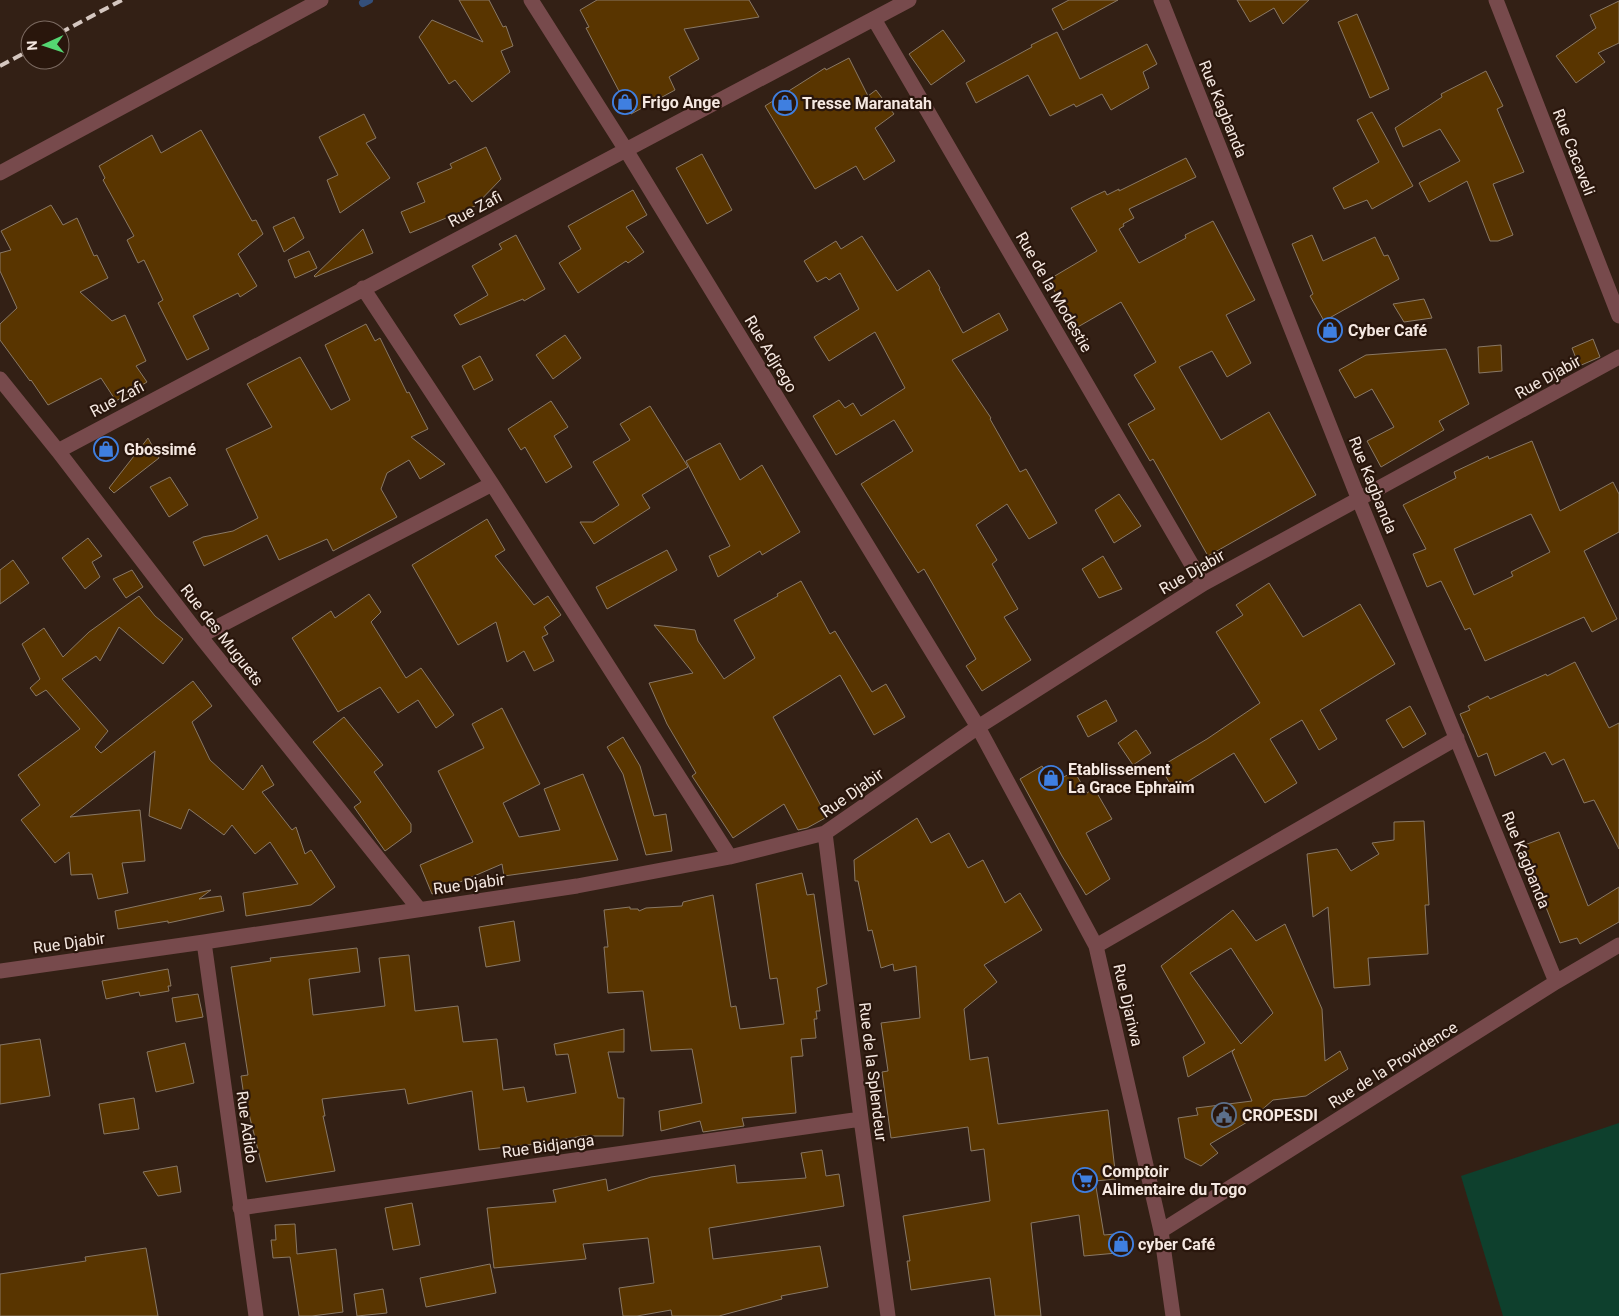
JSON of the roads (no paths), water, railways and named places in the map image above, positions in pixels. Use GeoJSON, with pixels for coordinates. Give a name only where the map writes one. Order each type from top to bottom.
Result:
{"type":"FeatureCollection","features":[{"type":"Feature","properties":{"kind":"street"},"geometry":{"type":"LineString","coordinates":[[0,173],[321,0]]}},
{"type":"Feature","properties":{"kind":"street","name":"Rue Adjrego"},"geometry":{"type":"LineString","coordinates":[[532,0],[626,150],[978,727]]}},
{"type":"Feature","properties":{"kind":"street","name":"Rue Zafi"},"geometry":{"type":"LineString","coordinates":[[58,451],[362,288],[909,0]]}},
{"type":"Feature","properties":{"kind":"street","name":"Rue Kagbanda"},"geometry":{"type":"LineString","coordinates":[[1161,0],[1360,500],[1556,982]]}},
{"type":"Feature","properties":{"kind":"street","name":"Rue Cacaveli"},"geometry":{"type":"LineString","coordinates":[[1496,0],[1619,316]]}},
{"type":"Feature","properties":{"kind":"street","name":"Rue de la Modestie"},"geometry":{"type":"LineString","coordinates":[[874,18],[1203,584]]}},
{"type":"Feature","properties":{"kind":"street"},"geometry":{"type":"LineString","coordinates":[[362,288],[492,484],[730,857]]}},
{"type":"Feature","properties":{"kind":"street","name":"Rue Djabir"},"geometry":{"type":"LineString","coordinates":[[0,970],[204,942],[577,886],[730,857],[826,833],[978,727],[1203,584],[1619,358]]}},
{"type":"Feature","properties":{"kind":"street","name":"Rue des Muguets"},"geometry":{"type":"LineString","coordinates":[[0,379],[58,451],[200,636],[419,909]]}},
{"type":"Feature","properties":{"kind":"street"},"geometry":{"type":"LineString","coordinates":[[200,636],[492,484]]}},
{"type":"Feature","properties":{"kind":"street","name":"Rue Djariwa"},"geometry":{"type":"LineString","coordinates":[[978,727],[1096,946],[1161,1231],[1172,1316]]}},
{"type":"Feature","properties":{"kind":"street"},"geometry":{"type":"LineString","coordinates":[[1096,946],[1457,738]]}},
{"type":"Feature","properties":{"kind":"street","name":"Rue de la Splendeur"},"geometry":{"type":"LineString","coordinates":[[826,833],[861,1119],[888,1316]]}},
{"type":"Feature","properties":{"kind":"street","name":"Rue Adido"},"geometry":{"type":"LineString","coordinates":[[204,942],[256,1316]]}},
{"type":"Feature","properties":{"kind":"street","name":"Rue de la Providence"},"geometry":{"type":"LineString","coordinates":[[1161,1231],[1556,982],[1619,945]]}},
{"type":"Feature","properties":{"kind":"street","name":"Rue Bidjanga"},"geometry":{"type":"LineString","coordinates":[[240,1208],[861,1119]]}},
{"type":"Feature","properties":{"kind":"waterway"},"geometry":{"type":"LineString","coordinates":[[363,3],[369,0]]}},
{"type":"Feature","properties":{"kind":"railway"},"geometry":{"type":"LineString","coordinates":[[70,28],[122,0]]}},
{"type":"Feature","properties":{"kind":"railway"},"geometry":{"type":"LineString","coordinates":[[0,66],[20,55]]}},
{"type":"Feature","properties":{"kind":"place","name":"Frigo Ange"},"geometry":{"type":"Point","coordinates":[625,102]}},
{"type":"Feature","properties":{"kind":"place","name":"Tresse Maranatah"},"geometry":{"type":"Point","coordinates":[785,103]}},
{"type":"Feature","properties":{"kind":"place","name":"Cyber Café"},"geometry":{"type":"Point","coordinates":[1330,330]}},
{"type":"Feature","properties":{"kind":"place","name":"Gbossimé"},"geometry":{"type":"Point","coordinates":[106,449]}},
{"type":"Feature","properties":{"kind":"place","name":"Etablissement La Grace Ephraïm"},"geometry":{"type":"Point","coordinates":[1051,778]}},
{"type":"Feature","properties":{"kind":"place","name":"CROPESDI"},"geometry":{"type":"Point","coordinates":[1224,1115]}},
{"type":"Feature","properties":{"kind":"place","name":"Comptoir Alimentaire du Togo"},"geometry":{"type":"Point","coordinates":[1085,1180]}},
{"type":"Feature","properties":{"kind":"place","name":"cyber Café"},"geometry":{"type":"Point","coordinates":[1121,1244]}}]}
